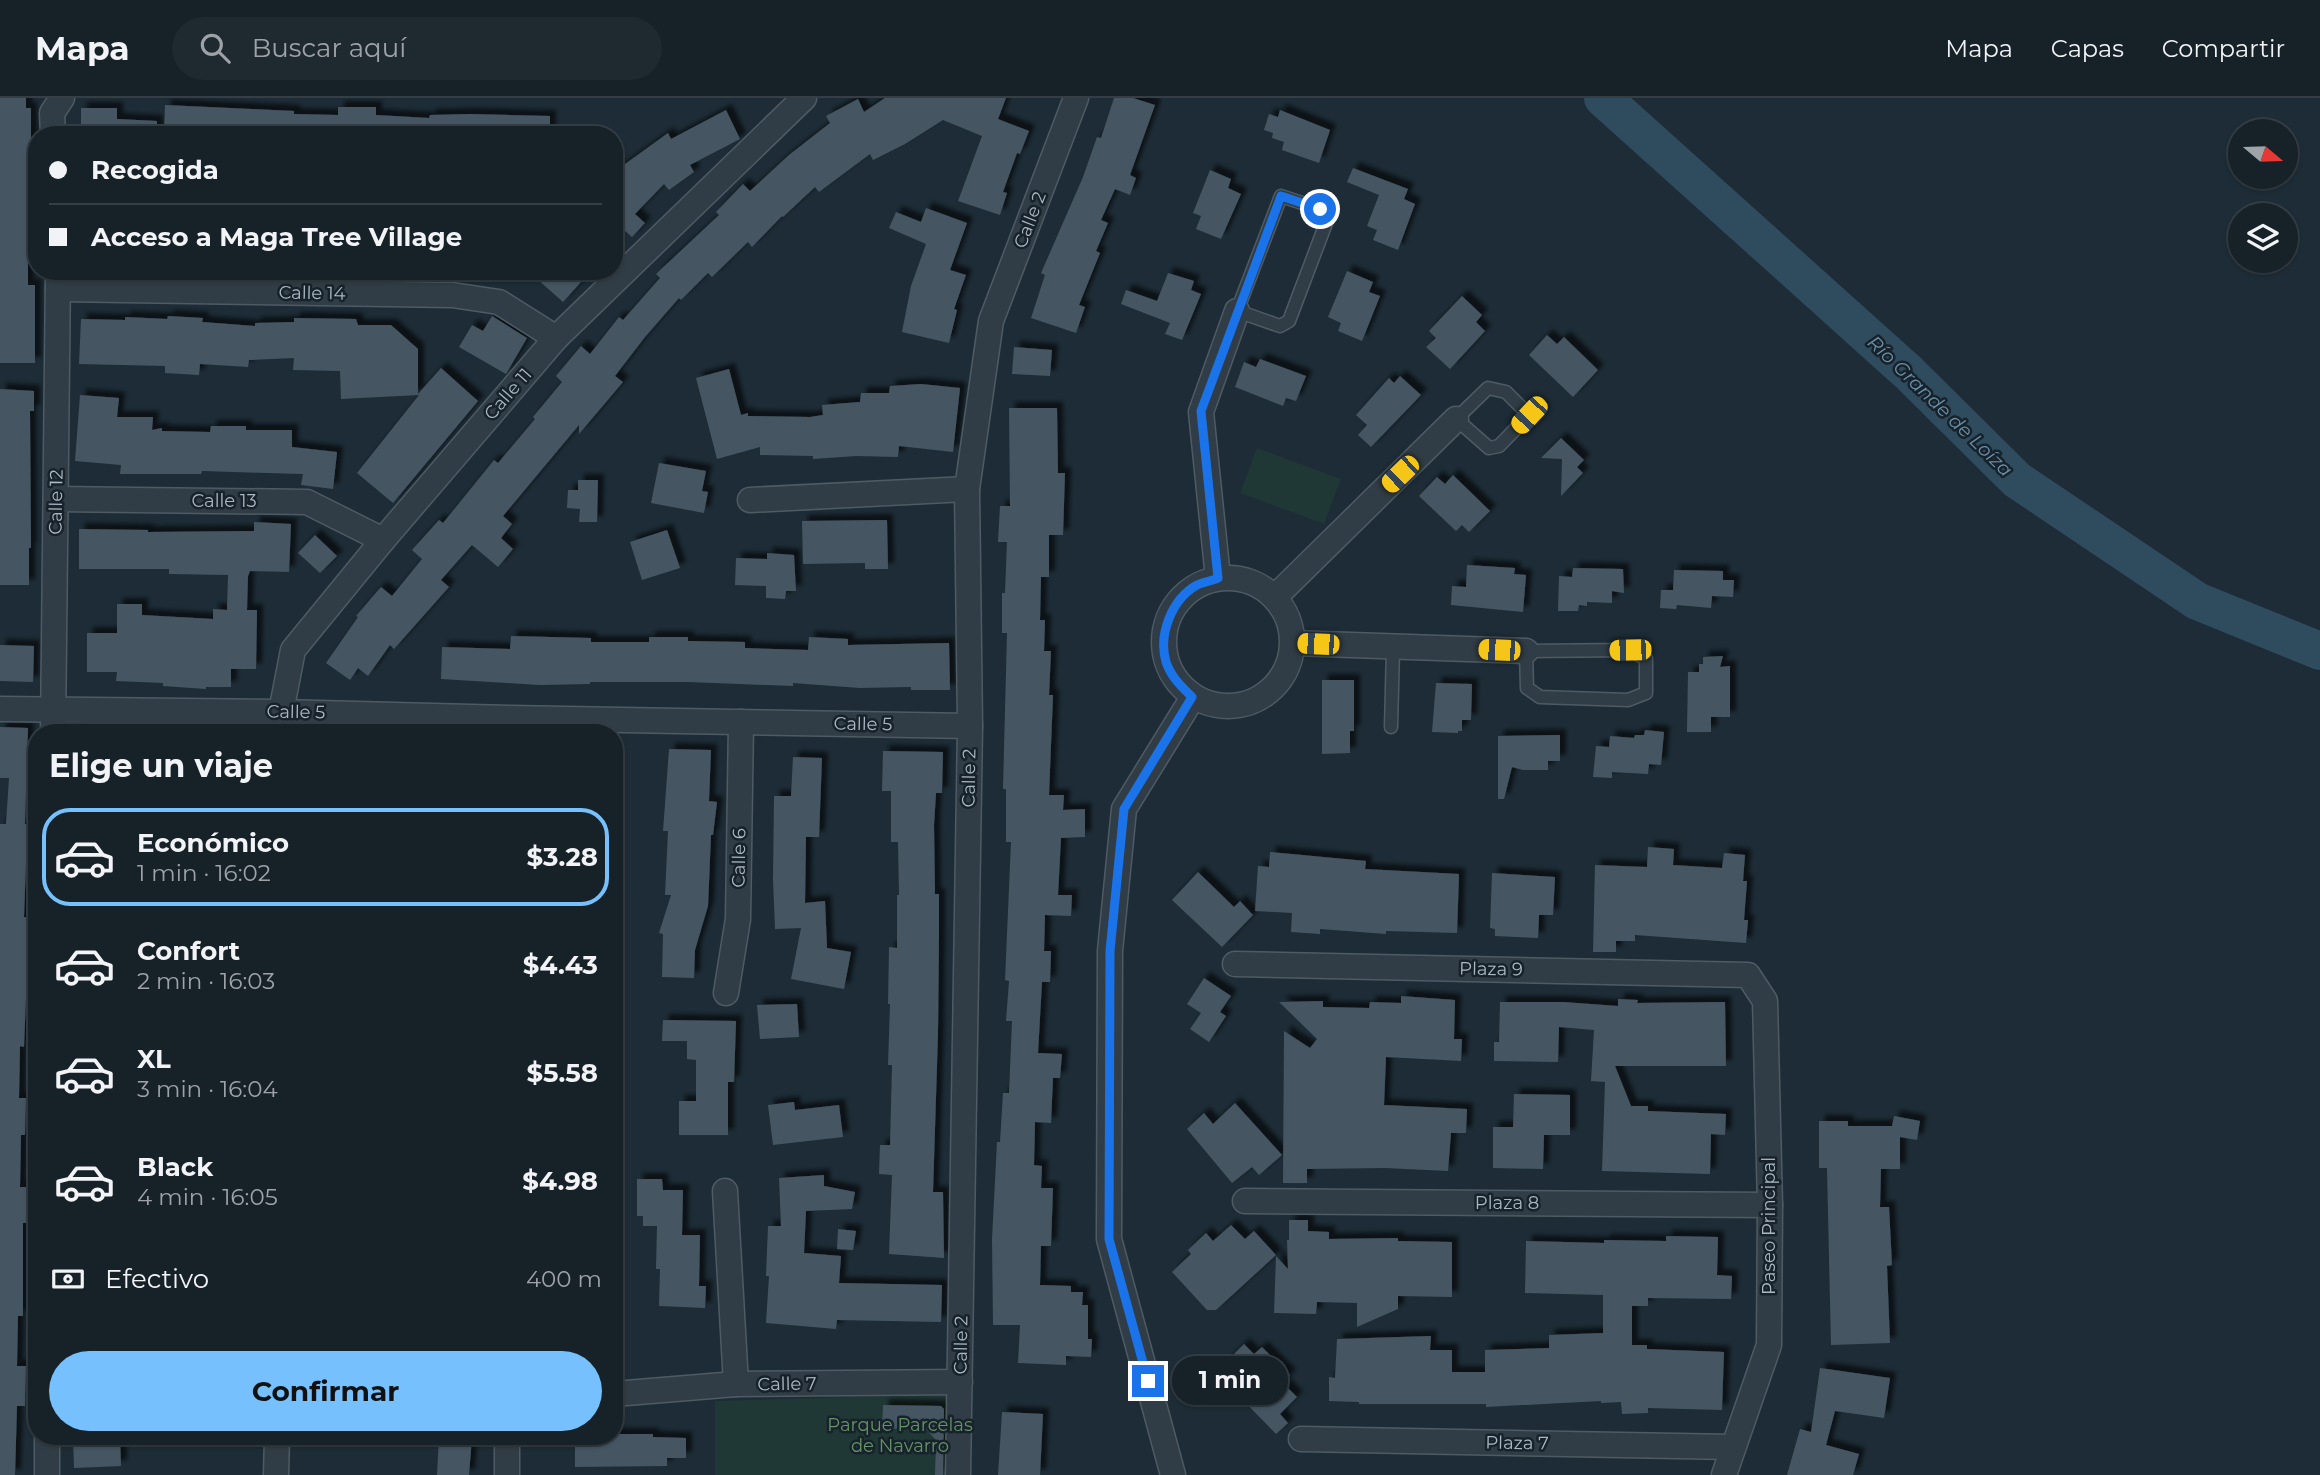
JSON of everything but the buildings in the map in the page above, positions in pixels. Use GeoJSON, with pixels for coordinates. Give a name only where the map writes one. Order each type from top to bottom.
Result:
{"type":"FeatureCollection","features":[{"type":"Feature","properties":{"kind":"street"},"geometry":{"type":"LineString","coordinates":[[53,126],[52,113],[62,98]]}},
{"type":"Feature","properties":{"kind":"street","name":"Calle 11"},"geometry":{"type":"LineString","coordinates":[[623,273],[804,98]]}},
{"type":"Feature","properties":{"kind":"street","name":"Calle 2"},"geometry":{"type":"LineString","coordinates":[[958,1475],[970,726],[967,489],[991,321],[1076,98]]}},
{"type":"Feature","properties":{"kind":"street","name":"Calle 14"},"geometry":{"type":"LineString","coordinates":[[58,280],[452,295],[499,302],[556,338]]}},
{"type":"Feature","properties":{"kind":"street","name":"Calle 12"},"geometry":{"type":"LineString","coordinates":[[53,722],[58,280]]}},
{"type":"Feature","properties":{"kind":"street","name":"Calle 11"},"geometry":{"type":"LineString","coordinates":[[281,722],[293,650],[556,338],[616,280]]}},
{"type":"Feature","properties":{"kind":"street"},"geometry":{"type":"LineString","coordinates":[[1218,578],[1201,411],[1237,311]]}},
{"type":"Feature","properties":{"kind":"street"},"geometry":{"type":"LineString","coordinates":[[1275,597],[1456,419]]}},
{"type":"Feature","properties":{"kind":"street"},"geometry":{"type":"LineString","coordinates":[[750,500],[967,489]]}},
{"type":"Feature","properties":{"kind":"street","name":"Calle 13"},"geometry":{"type":"LineString","coordinates":[[56,499],[307,502],[383,540]]}},
{"type":"Feature","properties":{"kind":"street"},"geometry":{"type":"LineString","coordinates":[[1218,578],[1239,578],[1258,584],[1275,597],[1291,626],[1293,643],[1290,663],[1267,694],[1249,704],[1230,708],[1210,705],[1192,697],[1177,682],[1166,662],[1164,640],[1168,618],[1180,599],[1197,585],[1218,578]]}},
{"type":"Feature","properties":{"kind":"street"},"geometry":{"type":"LineString","coordinates":[[1293,643],[1526,651]]}},
{"type":"Feature","properties":{"kind":"street"},"geometry":{"type":"LineString","coordinates":[[1173,1475],[1109,1239],[1110,951],[1124,809],[1192,697]]}},
{"type":"Feature","properties":{"kind":"street","name":"Calle 5"},"geometry":{"type":"LineString","coordinates":[[0,709],[53,722],[396,724]]}},
{"type":"Feature","properties":{"kind":"street","name":"Calle 5"},"geometry":{"type":"LineString","coordinates":[[623,724],[741,722],[970,726]]}},
{"type":"Feature","properties":{"kind":"street","name":"Calle 6"},"geometry":{"type":"LineString","coordinates":[[726,993],[738,919],[741,722]]}},
{"type":"Feature","properties":{"kind":"street","name":"Plaza 9"},"geometry":{"type":"LineString","coordinates":[[1235,964],[1748,975]]}},
{"type":"Feature","properties":{"kind":"street","name":"Paseo Principal"},"geometry":{"type":"LineString","coordinates":[[1724,1475],[1769,1345],[1770,1205],[1765,1001],[1748,975]]}},
{"type":"Feature","properties":{"kind":"street"},"geometry":{"type":"LineString","coordinates":[[725,1191],[736,1384]]}},
{"type":"Feature","properties":{"kind":"street","name":"Plaza 8"},"geometry":{"type":"LineString","coordinates":[[1245,1201],[1770,1205]]}},
{"type":"Feature","properties":{"kind":"street","name":"Calle 7"},"geometry":{"type":"LineString","coordinates":[[623,1393],[736,1384],[960,1382]]}},
{"type":"Feature","properties":{"kind":"street","name":"Plaza 7"},"geometry":{"type":"LineString","coordinates":[[1301,1439],[1733,1447]]}},
{"type":"Feature","properties":{"kind":"street"},"geometry":{"type":"LineString","coordinates":[[47,1445],[47,1475]]}},
{"type":"Feature","properties":{"kind":"street"},"geometry":{"type":"LineString","coordinates":[[276,1445],[276,1475]]}},
{"type":"Feature","properties":{"kind":"street"},"geometry":{"type":"LineString","coordinates":[[507,1445],[507,1475]]}},
{"type":"Feature","properties":{"kind":"lane"},"geometry":{"type":"LineString","coordinates":[[1281,196],[1320,209],[1328,218],[1289,321],[1280,326],[1237,311],[1281,196]]}},
{"type":"Feature","properties":{"kind":"lane"},"geometry":{"type":"LineString","coordinates":[[1488,388],[1506,392],[1529,415],[1499,446],[1489,449],[1456,419],[1488,388]]}},
{"type":"Feature","properties":{"kind":"lane"},"geometry":{"type":"LineString","coordinates":[[1391,727],[1393,648]]}},
{"type":"Feature","properties":{"kind":"lane"},"geometry":{"type":"LineString","coordinates":[[1630,650],[1646,659],[1646,693],[1628,700],[1540,697],[1527,688],[1526,651],[1630,650]]}},
{"type":"Feature","properties":{"kind":"green space"},"geometry":{"type":"Polygon","coordinates":[[[1257,448],[1341,479],[1324,524],[1240,493],[1257,448]]]}},
{"type":"Feature","properties":{"kind":"green space","name":"Parque Parcelas de Navarro"},"geometry":{"type":"Polygon","coordinates":[[[944,1394],[955,1405],[953,1475],[715,1475],[715,1401],[944,1394]]]}},
{"type":"Feature","properties":{"kind":"waterway","name":"Río Grande de Loíza"},"geometry":{"type":"LineString","coordinates":[[1603,98],[1909,373],[2017,480],[2197,601],[2320,651]]}},
{"type":"Feature","properties":{"kind":"route"},"geometry":{"type":"LineString","coordinates":[[1148,1381],[1109,1239],[1110,951],[1124,809],[1192,697],[1177,682],[1166,662],[1164,640],[1168,618],[1180,599],[1197,585],[1218,578],[1201,411],[1281,196],[1320,209]]}}]}
